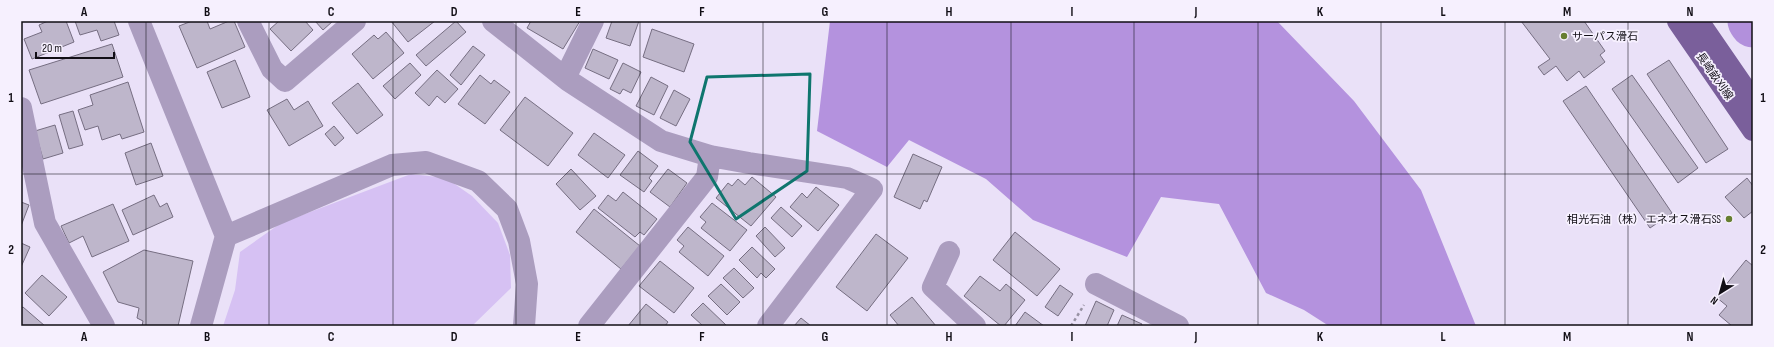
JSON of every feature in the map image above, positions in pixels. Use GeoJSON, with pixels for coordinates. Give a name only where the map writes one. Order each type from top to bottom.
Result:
{"type":"FeatureCollection","features":[{"type":"Feature","properties":{"kind":"main road","name":"長崎畝刈線"},"geometry":{"type":"LineString","coordinates":[[1678,21],[1753,130]]}},
{"type":"Feature","properties":{"kind":"main road","name":"長崎畝刈線"},"geometry":{"type":"LineString","coordinates":[[1698,21],[1753,100]]}},
{"type":"Feature","properties":{"kind":"street"},"geometry":{"type":"LineString","coordinates":[[138,21],[226,236],[201,326]]}},
{"type":"Feature","properties":{"kind":"street"},"geometry":{"type":"LineString","coordinates":[[248,21],[272,69],[285,81],[355,21]]}},
{"type":"Feature","properties":{"kind":"street"},"geometry":{"type":"LineString","coordinates":[[493,21],[565,78],[661,141],[710,156],[749,164],[848,178],[872,189],[768,326]]}},
{"type":"Feature","properties":{"kind":"street"},"geometry":{"type":"LineString","coordinates":[[565,78],[593,21]]}},
{"type":"Feature","properties":{"kind":"street"},"geometry":{"type":"LineString","coordinates":[[21,108],[45,223],[104,326]]}},
{"type":"Feature","properties":{"kind":"street"},"geometry":{"type":"LineString","coordinates":[[589,326],[707,177],[710,156]]}},
{"type":"Feature","properties":{"kind":"street"},"geometry":{"type":"LineString","coordinates":[[226,236],[392,165],[426,162],[478,181],[507,209],[519,241],[527,284],[524,326]]}},
{"type":"Feature","properties":{"kind":"street"},"geometry":{"type":"LineString","coordinates":[[949,252],[933,287],[975,326]]}},
{"type":"Feature","properties":{"kind":"street"},"geometry":{"type":"LineString","coordinates":[[1096,284],[1178,326]]}},
{"type":"Feature","properties":{"kind":"highlighted area"},"geometry":{"type":"Polygon","coordinates":[[[810,74],[807,171],[736,219],[690,142],[707,77],[810,74]]]}},
{"type":"Feature","properties":{"kind":"shaded area"},"geometry":{"type":"Polygon","coordinates":[[[830,21],[1277,21],[1354,101],[1421,190],[1476,326],[1329,326],[1304,310],[1266,293],[1219,204],[1161,197],[1127,257],[1033,220],[986,179],[909,140],[887,167],[817,131],[830,21]]]}},
{"type":"Feature","properties":{"kind":"shaded area"},"geometry":{"type":"Polygon","coordinates":[[[411,174],[446,178],[472,196],[498,223],[510,255],[511,288],[472,326],[223,326],[235,290],[240,252],[281,223],[411,174]]]}},
{"type":"Feature","properties":{"kind":"building"},"geometry":{"type":"Polygon","coordinates":[[[48,21],[66,21],[74,42],[32,59],[24,39],[42,32],[39,25],[48,21]]]}},
{"type":"Feature","properties":{"kind":"building"},"geometry":{"type":"Polygon","coordinates":[[[75,21],[114,21],[119,35],[101,41],[97,30],[80,35],[75,21]]]}},
{"type":"Feature","properties":{"kind":"building"},"geometry":{"type":"Polygon","coordinates":[[[192,21],[207,21],[210,29],[229,21],[234,21],[245,47],[197,68],[179,26],[192,21]]]}},
{"type":"Feature","properties":{"kind":"building"},"geometry":{"type":"Polygon","coordinates":[[[279,21],[305,21],[313,30],[291,51],[270,29],[279,21]]]}},
{"type":"Feature","properties":{"kind":"building"},"geometry":{"type":"Polygon","coordinates":[[[315,21],[333,21],[323,30],[315,21]]]}},
{"type":"Feature","properties":{"kind":"building"},"geometry":{"type":"Polygon","coordinates":[[[391,21],[435,21],[408,42],[391,21]]]}},
{"type":"Feature","properties":{"kind":"building"},"geometry":{"type":"Polygon","coordinates":[[[456,21],[466,32],[426,66],[416,55],[456,21]]]}},
{"type":"Feature","properties":{"kind":"building"},"geometry":{"type":"Polygon","coordinates":[[[531,21],[580,21],[563,49],[527,28],[531,21]]]}},
{"type":"Feature","properties":{"kind":"building"},"geometry":{"type":"Polygon","coordinates":[[[612,21],[639,21],[630,46],[606,38],[612,21]]]}},
{"type":"Feature","properties":{"kind":"building","name":"サーパス滑石"},"geometry":{"type":"Polygon","coordinates":[[[1521,21],[1584,21],[1605,51],[1600,55],[1605,62],[1584,78],[1579,71],[1567,81],[1556,66],[1544,75],[1538,67],[1550,59],[1521,21]]]}},
{"type":"Feature","properties":{"kind":"building"},"geometry":{"type":"Polygon","coordinates":[[[652,29],[694,44],[684,72],[643,57],[652,29]]]}},
{"type":"Feature","properties":{"kind":"building"},"geometry":{"type":"Polygon","coordinates":[[[386,32],[404,53],[373,79],[352,54],[374,35],[378,39],[386,32]]]}},
{"type":"Feature","properties":{"kind":"building"},"geometry":{"type":"Polygon","coordinates":[[[112,44],[123,77],[41,104],[29,70],[112,44]]]}},
{"type":"Feature","properties":{"kind":"building"},"geometry":{"type":"Polygon","coordinates":[[[473,46],[485,55],[461,85],[450,75],[473,46]]]}},
{"type":"Feature","properties":{"kind":"building"},"geometry":{"type":"Polygon","coordinates":[[[593,49],[618,60],[609,79],[585,68],[593,49]]]}},
{"type":"Feature","properties":{"kind":"building"},"geometry":{"type":"Polygon","coordinates":[[[235,60],[250,97],[222,108],[207,72],[235,60]]]}},
{"type":"Feature","properties":{"kind":"building"},"geometry":{"type":"Polygon","coordinates":[[[1669,60],[1728,149],[1706,163],[1647,74],[1669,60]]]}},
{"type":"Feature","properties":{"kind":"building"},"geometry":{"type":"Polygon","coordinates":[[[410,63],[421,75],[395,99],[383,86],[410,63]]]}},
{"type":"Feature","properties":{"kind":"building"},"geometry":{"type":"Polygon","coordinates":[[[623,63],[641,72],[631,93],[623,89],[620,94],[610,89],[623,63]]]}},
{"type":"Feature","properties":{"kind":"building"},"geometry":{"type":"Polygon","coordinates":[[[437,70],[458,89],[445,103],[437,96],[429,106],[415,93],[437,70]]]}},
{"type":"Feature","properties":{"kind":"building"},"geometry":{"type":"Polygon","coordinates":[[[480,75],[491,84],[494,80],[510,92],[485,124],[458,104],[480,75]]]}},
{"type":"Feature","properties":{"kind":"building"},"geometry":{"type":"Polygon","coordinates":[[[1632,75],[1698,168],[1678,183],[1612,89],[1632,75]]]}},
{"type":"Feature","properties":{"kind":"building"},"geometry":{"type":"Polygon","coordinates":[[[651,77],[668,86],[654,115],[636,106],[651,77]]]}},
{"type":"Feature","properties":{"kind":"building"},"geometry":{"type":"Polygon","coordinates":[[[128,82],[144,132],[122,139],[120,134],[102,140],[98,126],[85,130],[78,110],[93,105],[90,95],[128,82]]]}},
{"type":"Feature","properties":{"kind":"building"},"geometry":{"type":"Polygon","coordinates":[[[358,83],[383,115],[357,134],[332,103],[358,83]]]}},
{"type":"Feature","properties":{"kind":"building"},"geometry":{"type":"Polygon","coordinates":[[[1586,86],[1672,213],[1650,228],[1563,101],[1586,86]]]}},
{"type":"Feature","properties":{"kind":"building"},"geometry":{"type":"Polygon","coordinates":[[[674,90],[690,99],[676,126],[660,118],[674,90]]]}},
{"type":"Feature","properties":{"kind":"building"},"geometry":{"type":"Polygon","coordinates":[[[525,97],[573,133],[548,166],[500,130],[525,97]]]}},
{"type":"Feature","properties":{"kind":"building"},"geometry":{"type":"Polygon","coordinates":[[[287,99],[294,110],[308,101],[323,126],[289,146],[267,110],[287,99]]]}},
{"type":"Feature","properties":{"kind":"building"},"geometry":{"type":"Polygon","coordinates":[[[73,111],[83,145],[69,149],[59,115],[73,111]]]}},
{"type":"Feature","properties":{"kind":"building"},"geometry":{"type":"Polygon","coordinates":[[[55,125],[63,153],[43,159],[35,131],[55,125]]]}},
{"type":"Feature","properties":{"kind":"building"},"geometry":{"type":"Polygon","coordinates":[[[334,126],[344,138],[335,146],[325,134],[334,126]]]}},
{"type":"Feature","properties":{"kind":"building"},"geometry":{"type":"Polygon","coordinates":[[[594,133],[625,155],[608,178],[578,155],[594,133]]]}},
{"type":"Feature","properties":{"kind":"building"},"geometry":{"type":"Polygon","coordinates":[[[151,143],[163,176],[136,185],[125,153],[151,143]]]}},
{"type":"Feature","properties":{"kind":"building"},"geometry":{"type":"Polygon","coordinates":[[[638,151],[658,166],[649,178],[652,181],[644,192],[620,175],[638,151]]]}},
{"type":"Feature","properties":{"kind":"building"},"geometry":{"type":"Polygon","coordinates":[[[913,154],[942,167],[927,202],[924,200],[920,209],[894,197],[913,154]]]}},
{"type":"Feature","properties":{"kind":"building"},"geometry":{"type":"Polygon","coordinates":[[[571,169],[596,196],[580,210],[556,184],[571,169]]]}},
{"type":"Feature","properties":{"kind":"building"},"geometry":{"type":"Polygon","coordinates":[[[668,169],[687,183],[670,207],[650,192],[668,169]]]}},
{"type":"Feature","properties":{"kind":"building"},"geometry":{"type":"Polygon","coordinates":[[[752,177],[776,197],[751,226],[716,198],[728,183],[732,186],[738,179],[745,185],[752,177]]]}},
{"type":"Feature","properties":{"kind":"building"},"geometry":{"type":"Polygon","coordinates":[[[1747,178],[1753,186],[1753,211],[1744,218],[1725,197],[1747,178]]]}},
{"type":"Feature","properties":{"kind":"building"},"geometry":{"type":"Polygon","coordinates":[[[816,187],[839,205],[818,231],[790,207],[802,193],[807,198],[816,187]]]}},
{"type":"Feature","properties":{"kind":"building"},"geometry":{"type":"Polygon","coordinates":[[[623,192],[657,219],[644,235],[640,232],[635,237],[598,208],[608,195],[616,201],[623,192]]]}},
{"type":"Feature","properties":{"kind":"building"},"geometry":{"type":"Polygon","coordinates":[[[154,195],[160,207],[167,203],[173,217],[133,235],[122,210],[154,195]]]}},
{"type":"Feature","properties":{"kind":"building"},"geometry":{"type":"Polygon","coordinates":[[[21,202],[29,205],[21,226],[21,202]]]}},
{"type":"Feature","properties":{"kind":"building"},"geometry":{"type":"Polygon","coordinates":[[[712,203],[747,230],[730,251],[701,228],[706,222],[700,217],[712,203]]]}},
{"type":"Feature","properties":{"kind":"building"},"geometry":{"type":"Polygon","coordinates":[[[113,204],[129,241],[92,257],[83,236],[69,243],[61,226],[113,204]]]}},
{"type":"Feature","properties":{"kind":"building"},"geometry":{"type":"Polygon","coordinates":[[[781,207],[802,226],[792,237],[771,218],[781,207]]]}},
{"type":"Feature","properties":{"kind":"building"},"geometry":{"type":"Polygon","coordinates":[[[594,209],[640,246],[621,269],[576,232],[594,209]]]}},
{"type":"Feature","properties":{"kind":"building"},"geometry":{"type":"Polygon","coordinates":[[[688,227],[724,256],[708,276],[679,252],[684,246],[677,240],[688,227]]]}},
{"type":"Feature","properties":{"kind":"building"},"geometry":{"type":"Polygon","coordinates":[[[765,227],[785,248],[775,257],[756,236],[765,227]]]}},
{"type":"Feature","properties":{"kind":"building"},"geometry":{"type":"Polygon","coordinates":[[[1015,232],[1060,269],[1037,296],[993,260],[1015,232]]]}},
{"type":"Feature","properties":{"kind":"building"},"geometry":{"type":"Polygon","coordinates":[[[876,234],[908,258],[867,311],[836,287],[876,234]]]}},
{"type":"Feature","properties":{"kind":"building"},"geometry":{"type":"Polygon","coordinates":[[[21,243],[30,247],[21,267],[21,243]]]}},
{"type":"Feature","properties":{"kind":"building"},"geometry":{"type":"Polygon","coordinates":[[[752,247],[775,269],[766,278],[761,273],[757,278],[739,260],[752,247]]]}},
{"type":"Feature","properties":{"kind":"building"},"geometry":{"type":"Polygon","coordinates":[[[144,250],[193,261],[178,326],[142,326],[143,321],[137,318],[139,308],[118,302],[103,272],[144,250]]]}},
{"type":"Feature","properties":{"kind":"building"},"geometry":{"type":"Polygon","coordinates":[[[1746,260],[1753,266],[1753,326],[1732,326],[1719,315],[1727,306],[1716,297],[1746,260]]]}},
{"type":"Feature","properties":{"kind":"building"},"geometry":{"type":"Polygon","coordinates":[[[660,261],[694,288],[674,313],[639,286],[660,261]]]}},
{"type":"Feature","properties":{"kind":"building"},"geometry":{"type":"Polygon","coordinates":[[[734,268],[754,288],[743,298],[723,278],[734,268]]]}},
{"type":"Feature","properties":{"kind":"building"},"geometry":{"type":"Polygon","coordinates":[[[42,275],[67,297],[49,316],[25,293],[42,275]]]}},
{"type":"Feature","properties":{"kind":"building"},"geometry":{"type":"Polygon","coordinates":[[[980,276],[1000,291],[1006,284],[1025,300],[1004,326],[1001,326],[964,296],[980,276]]]}},
{"type":"Feature","properties":{"kind":"building"},"geometry":{"type":"Polygon","coordinates":[[[721,284],[740,302],[727,315],[708,296],[721,284]]]}},
{"type":"Feature","properties":{"kind":"building"},"geometry":{"type":"Polygon","coordinates":[[[1060,285],[1073,294],[1058,316],[1045,307],[1060,285]]]}},
{"type":"Feature","properties":{"kind":"building"},"geometry":{"type":"Polygon","coordinates":[[[912,297],[936,326],[899,326],[890,315],[912,297]]]}},
{"type":"Feature","properties":{"kind":"building"},"geometry":{"type":"Polygon","coordinates":[[[1096,301],[1114,310],[1107,326],[1085,326],[1096,301]]]}},
{"type":"Feature","properties":{"kind":"building"},"geometry":{"type":"Polygon","coordinates":[[[703,303],[727,326],[703,326],[691,315],[703,303]]]}},
{"type":"Feature","properties":{"kind":"building"},"geometry":{"type":"Polygon","coordinates":[[[646,304],[668,322],[665,326],[628,326],[646,304]]]}},
{"type":"Feature","properties":{"kind":"building"},"geometry":{"type":"Polygon","coordinates":[[[23,307],[45,326],[21,326],[21,308],[23,307]]]}},
{"type":"Feature","properties":{"kind":"building"},"geometry":{"type":"Polygon","coordinates":[[[1025,312],[1044,326],[1015,326],[1025,312]]]}},
{"type":"Feature","properties":{"kind":"building"},"geometry":{"type":"Polygon","coordinates":[[[1122,315],[1142,324],[1141,326],[1117,326],[1122,315]]]}},
{"type":"Feature","properties":{"kind":"building"},"geometry":{"type":"Polygon","coordinates":[[[801,318],[811,326],[794,326],[801,318]]]}},
{"type":"Feature","properties":{"kind":"place","name":"サーパス滑石"},"geometry":{"type":"Point","coordinates":[1564,36]}},
{"type":"Feature","properties":{"kind":"place","name":"相光石油（株） エネオス滑石SS"},"geometry":{"type":"Point","coordinates":[1729,219]}}]}
